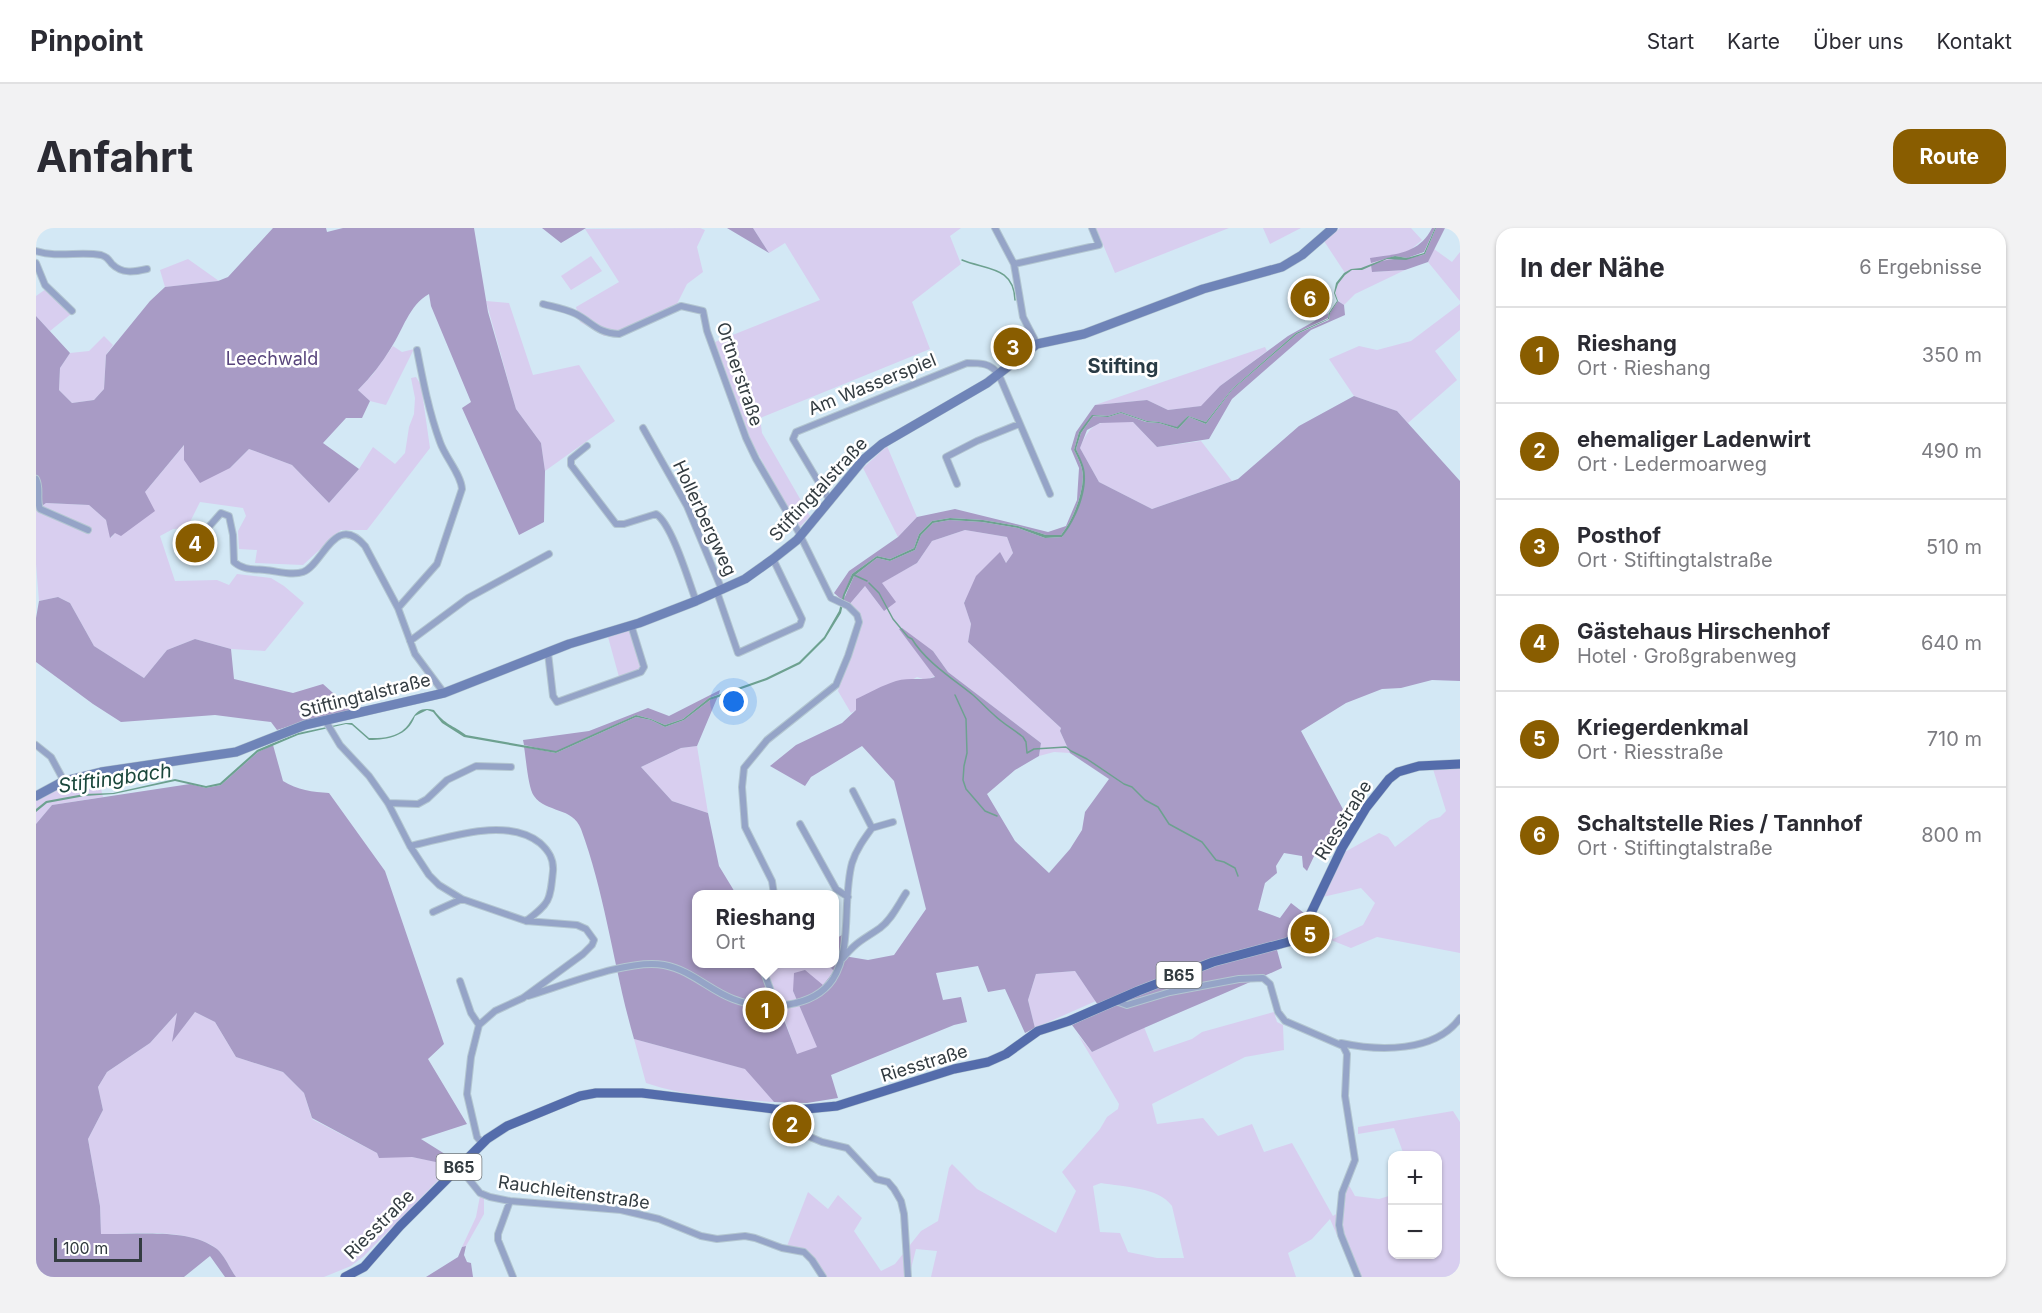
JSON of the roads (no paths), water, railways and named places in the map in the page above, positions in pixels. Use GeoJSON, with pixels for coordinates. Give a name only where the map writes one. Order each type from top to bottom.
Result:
{"type":"FeatureCollection","features":[{"type":"Feature","properties":{"kind":"main road","name":"Riesstraße"},"geometry":{"type":"LineString","coordinates":[[345,1277],[364,1267],[400,1226],[482,1143],[516,1122],[580,1096],[596,1092],[642,1093],[796,1110],[837,1106],[872,1097],[954,1069],[988,1062],[1006,1054],[1038,1032],[1213,962],[1288,942],[1302,932],[1342,848],[1366,808],[1389,779],[1398,772],[1419,766],[1460,764]]}},
{"type":"Feature","properties":{"kind":"street"},"geometry":{"type":"LineString","coordinates":[[995,228],[1014,264],[1023,318],[1037,344]]}},
{"type":"Feature","properties":{"kind":"street"},"geometry":{"type":"LineString","coordinates":[[1014,264],[1099,245],[1092,228]]}},
{"type":"Feature","properties":{"kind":"street","name":"Stiftingtalstraße"},"geometry":{"type":"LineString","coordinates":[[36,796],[64,781],[101,772],[236,752],[273,736],[328,725],[444,693],[596,635],[696,602],[745,579],[773,560],[800,536],[863,460],[882,444],[999,375],[1037,344],[1084,334],[1203,289],[1282,267],[1302,255],[1333,228]]}},
{"type":"Feature","properties":{"kind":"street"},"geometry":{"type":"LineString","coordinates":[[36,251],[48,254],[98,254],[106,256],[117,269],[125,272],[147,269]]}},
{"type":"Feature","properties":{"kind":"street"},"geometry":{"type":"LineString","coordinates":[[36,263],[45,285],[72,311]]}},
{"type":"Feature","properties":{"kind":"street","name":"Ortnerstraße"},"geometry":{"type":"LineString","coordinates":[[543,304],[574,312],[602,332],[619,334],[681,306],[703,311],[707,331],[746,438],[800,536]]}},
{"type":"Feature","properties":{"kind":"street"},"geometry":{"type":"LineString","coordinates":[[398,608],[438,564],[462,489],[461,481],[441,444],[426,398],[417,350]]}},
{"type":"Feature","properties":{"kind":"street","name":"Am Wasserspiel"},"geometry":{"type":"LineString","coordinates":[[830,501],[793,439],[796,432],[967,363],[988,364],[993,366],[999,375]]}},
{"type":"Feature","properties":{"kind":"street"},"geometry":{"type":"LineString","coordinates":[[999,375],[1050,494]]}},
{"type":"Feature","properties":{"kind":"street"},"geometry":{"type":"LineString","coordinates":[[957,484],[946,457],[977,441],[1019,424]]}},
{"type":"Feature","properties":{"kind":"street","name":"Hollerbergweg"},"geometry":{"type":"LineString","coordinates":[[643,428],[687,506],[720,591]]}},
{"type":"Feature","properties":{"kind":"street"},"geometry":{"type":"LineString","coordinates":[[587,446],[571,459],[571,465],[616,524],[624,524],[656,514],[659,516],[667,527],[696,602]]}},
{"type":"Feature","properties":{"kind":"street"},"geometry":{"type":"LineString","coordinates":[[36,479],[39,484],[37,500],[40,509],[88,530]]}},
{"type":"Feature","properties":{"kind":"street"},"geometry":{"type":"LineString","coordinates":[[206,530],[221,513],[229,516],[233,535],[234,562],[250,570],[293,574],[310,568],[335,539],[351,535],[358,538],[365,546],[398,608],[415,654],[444,693]]}},
{"type":"Feature","properties":{"kind":"street"},"geometry":{"type":"LineString","coordinates":[[773,890],[772,881],[745,827],[742,787],[744,768],[767,740],[836,685],[859,622],[857,615],[848,606],[831,598],[800,536]]}},
{"type":"Feature","properties":{"kind":"street"},"geometry":{"type":"LineString","coordinates":[[410,641],[468,598],[549,554]]}},
{"type":"Feature","properties":{"kind":"street","name":"Stiftingtalstraße"},"geometry":{"type":"LineString","coordinates":[[720,591],[738,653],[800,625],[802,619],[773,560]]}},
{"type":"Feature","properties":{"kind":"street"},"geometry":{"type":"LineString","coordinates":[[548,653],[553,696],[557,702],[641,672],[644,667],[631,625]]}},
{"type":"Feature","properties":{"kind":"street"},"geometry":{"type":"LineString","coordinates":[[328,725],[343,748],[369,776],[388,803],[410,846],[435,880],[462,899],[526,921],[577,925],[586,929],[594,940],[583,954],[523,998]]}},
{"type":"Feature","properties":{"kind":"street"},"geometry":{"type":"LineString","coordinates":[[36,745],[51,757],[64,781]]}},
{"type":"Feature","properties":{"kind":"street"},"geometry":{"type":"LineString","coordinates":[[388,803],[418,804],[427,800],[447,780],[476,766],[511,767]]}},
{"type":"Feature","properties":{"kind":"street"},"geometry":{"type":"LineString","coordinates":[[853,791],[872,828]]}},
{"type":"Feature","properties":{"kind":"street"},"geometry":{"type":"LineString","coordinates":[[842,959],[850,875],[854,857],[872,828],[893,822]]}},
{"type":"Feature","properties":{"kind":"street"},"geometry":{"type":"LineString","coordinates":[[800,824],[838,890]]}},
{"type":"Feature","properties":{"kind":"street"},"geometry":{"type":"LineString","coordinates":[[410,846],[498,830],[522,832],[535,839],[547,849],[551,859],[553,865],[551,887],[550,896],[544,907],[526,921]]}},
{"type":"Feature","properties":{"kind":"street"},"geometry":{"type":"LineString","coordinates":[[839,891],[848,897]]}},
{"type":"Feature","properties":{"kind":"street"},"geometry":{"type":"LineString","coordinates":[[839,965],[854,945],[881,927],[906,893]]}},
{"type":"Feature","properties":{"kind":"street"},"geometry":{"type":"LineString","coordinates":[[433,912],[462,899]]}},
{"type":"Feature","properties":{"kind":"street"},"geometry":{"type":"LineString","coordinates":[[482,1143],[477,1137],[467,1094],[471,1057],[479,1025],[495,1011],[523,998],[614,969],[664,964],[693,975],[732,999],[754,1005],[795,1004],[814,997],[832,980],[838,968]]}},
{"type":"Feature","properties":{"kind":"street"},"geometry":{"type":"LineString","coordinates":[[763,968],[776,1005]]}},
{"type":"Feature","properties":{"kind":"street"},"geometry":{"type":"LineString","coordinates":[[1116,1001],[1127,1005],[1170,992],[1239,979],[1263,978],[1270,984],[1278,1012],[1285,1021],[1340,1042],[1365,1048],[1390,1048],[1418,1044],[1444,1034],[1460,1018]]}},
{"type":"Feature","properties":{"kind":"street"},"geometry":{"type":"LineString","coordinates":[[460,981],[471,1013],[479,1025]]}},
{"type":"Feature","properties":{"kind":"street"},"geometry":{"type":"LineString","coordinates":[[1340,1042],[1346,1050],[1345,1096],[1355,1160],[1342,1193],[1339,1225],[1358,1277]]}},
{"type":"Feature","properties":{"kind":"street"},"geometry":{"type":"LineString","coordinates":[[1347,1059],[1357,1050],[1365,1048]]}},
{"type":"Feature","properties":{"kind":"street"},"geometry":{"type":"LineString","coordinates":[[774,1108],[777,1123],[822,1142],[847,1148],[876,1179],[888,1182],[894,1189],[901,1201],[904,1214],[908,1277]]}},
{"type":"Feature","properties":{"kind":"street","name":"Rauchleitenstraße"},"geometry":{"type":"LineString","coordinates":[[459,1167],[480,1192],[510,1201],[621,1210],[658,1219],[701,1236],[717,1239],[745,1236],[782,1248],[804,1252],[823,1277]]}},
{"type":"Feature","properties":{"kind":"street"},"geometry":{"type":"LineString","coordinates":[[510,1201],[498,1240],[513,1277]]}},
{"type":"Feature","properties":{"kind":"waterway"},"geometry":{"type":"LineString","coordinates":[[962,260],[1004,275],[1010,281],[1015,300]]}},
{"type":"Feature","properties":{"kind":"waterway"},"geometry":{"type":"LineString","coordinates":[[854,575],[867,581]]}},
{"type":"Feature","properties":{"kind":"waterway"},"geometry":{"type":"LineString","coordinates":[[869,583],[879,593],[893,619],[924,655],[1023,737],[1027,753],[1034,749],[1066,747],[1087,759],[1132,787],[1145,800],[1158,807],[1169,824],[1202,842],[1216,860],[1235,868],[1238,876]]}},
{"type":"Feature","properties":{"kind":"waterway"},"geometry":{"type":"LineString","coordinates":[[955,695],[966,719],[967,753],[963,780],[966,789],[985,811],[997,816]]}},
{"type":"Feature","properties":{"kind":"place","name":"Schaltstelle Ries / Tannhof"},"geometry":{"type":"Point","coordinates":[1310,298]}},
{"type":"Feature","properties":{"kind":"place","name":"Posthof"},"geometry":{"type":"Point","coordinates":[1013,347]}},
{"type":"Feature","properties":{"kind":"place","name":"Gästehaus Hirschenhof"},"geometry":{"type":"Point","coordinates":[195,543]}},
{"type":"Feature","properties":{"kind":"place","name":"Kriegerdenkmal"},"geometry":{"type":"Point","coordinates":[1310,934]}},
{"type":"Feature","properties":{"kind":"place","name":"Rieshang"},"geometry":{"type":"Point","coordinates":[765,1010]}},
{"type":"Feature","properties":{"kind":"place","name":"ehemaliger Ladenwirt"},"geometry":{"type":"Point","coordinates":[792,1124]}},
{"type":"Feature","properties":{"kind":"district","name":"Stifting"},"geometry":{"type":"Point","coordinates":[1123,366]}},
{"type":"Feature","properties":{"kind":"park label","name":"Leechwald"},"geometry":{"type":"Point","coordinates":[272,358]}},
{"type":"Feature","properties":{"kind":"water label","name":"Stiftingbach"},"geometry":{"type":"Point","coordinates":[115,778]}}]}
